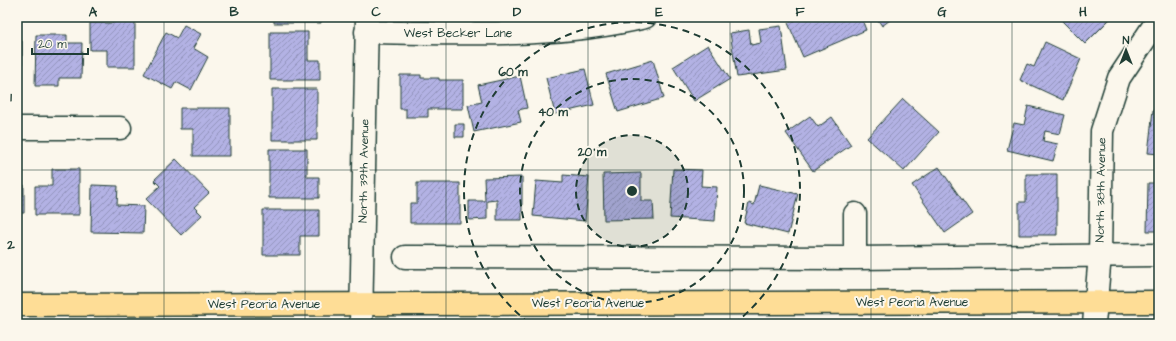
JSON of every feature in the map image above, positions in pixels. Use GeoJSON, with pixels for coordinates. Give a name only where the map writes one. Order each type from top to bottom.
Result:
{"type":"FeatureCollection","features":[{"type":"Feature","properties":{"kind":"main road","name":"West Peoria Avenue"},"geometry":{"type":"LineString","coordinates":[[17,304],[361,314],[1159,302]]}},
{"type":"Feature","properties":{"kind":"street","name":"West Becker Lane"},"geometry":{"type":"LineString","coordinates":[[367,25],[500,34],[568,29],[645,17]]}},
{"type":"Feature","properties":{"kind":"street","name":"North 38th Avenue"},"geometry":{"type":"LineString","coordinates":[[1094,324],[1100,255],[1102,131],[1119,78],[1153,27],[1159,23]]}},
{"type":"Feature","properties":{"kind":"street","name":"North 39th Avenue"},"geometry":{"type":"LineString","coordinates":[[361,314],[367,25]]}},
{"type":"Feature","properties":{"kind":"street"},"geometry":{"type":"LineString","coordinates":[[17,128],[120,128]]}},
{"type":"Feature","properties":{"kind":"street"},"geometry":{"type":"LineString","coordinates":[[855,214],[855,258]]}},
{"type":"Feature","properties":{"kind":"street"},"geometry":{"type":"LineString","coordinates":[[405,257],[855,258],[1159,255]]}},
{"type":"Feature","properties":{"kind":"building"},"geometry":{"type":"Polygon","coordinates":[[[113,17],[135,17],[135,67],[107,67],[107,50],[90,50],[90,23],[113,23],[113,17]]]}},
{"type":"Feature","properties":{"kind":"building"},"geometry":{"type":"Polygon","coordinates":[[[274,17],[321,17],[321,23],[274,23],[274,17]]]}},
{"type":"Feature","properties":{"kind":"building"},"geometry":{"type":"Polygon","coordinates":[[[802,17],[861,17],[866,30],[803,57],[788,23],[802,17]]]}},
{"type":"Feature","properties":{"kind":"building"},"geometry":{"type":"Polygon","coordinates":[[[876,17],[894,17],[882,26],[876,17]]]}},
{"type":"Feature","properties":{"kind":"building"},"geometry":{"type":"Polygon","coordinates":[[[1062,17],[1112,17],[1085,44],[1060,19],[1062,17]]]}},
{"type":"Feature","properties":{"kind":"building"},"geometry":{"type":"Polygon","coordinates":[[[184,25],[201,34],[193,48],[208,57],[191,90],[176,82],[172,89],[144,74],[166,32],[177,38],[184,25]]]}},
{"type":"Feature","properties":{"kind":"building"},"geometry":{"type":"Polygon","coordinates":[[[781,26],[787,70],[737,77],[730,33],[749,30],[751,45],[761,43],[759,29],[781,26]]]}},
{"type":"Feature","properties":{"kind":"building"},"geometry":{"type":"Polygon","coordinates":[[[270,32],[308,32],[308,60],[320,60],[320,80],[270,80],[270,32]]]}},
{"type":"Feature","properties":{"kind":"building"},"geometry":{"type":"Polygon","coordinates":[[[36,35],[67,35],[67,43],[82,43],[81,78],[59,78],[59,86],[35,86],[36,35]]]}},
{"type":"Feature","properties":{"kind":"building"},"geometry":{"type":"Polygon","coordinates":[[[17,41],[22,41],[22,70],[17,70],[17,41]]]}},
{"type":"Feature","properties":{"kind":"building"},"geometry":{"type":"Polygon","coordinates":[[[1045,42],[1081,59],[1063,100],[1020,80],[1027,64],[1034,67],[1045,42]]]}},
{"type":"Feature","properties":{"kind":"building"},"geometry":{"type":"Polygon","coordinates":[[[708,45],[730,79],[694,101],[673,67],[708,45]]]}},
{"type":"Feature","properties":{"kind":"building"},"geometry":{"type":"Polygon","coordinates":[[[653,60],[664,98],[618,112],[606,74],[653,60]]]}},
{"type":"Feature","properties":{"kind":"building"},"geometry":{"type":"Polygon","coordinates":[[[585,69],[594,105],[555,114],[546,78],[585,69]]]}},
{"type":"Feature","properties":{"kind":"building"},"geometry":{"type":"Polygon","coordinates":[[[400,75],[421,75],[421,78],[439,78],[439,80],[463,80],[463,109],[428,109],[428,117],[406,117],[406,109],[400,109],[400,75]]]}},
{"type":"Feature","properties":{"kind":"building"},"geometry":{"type":"Polygon","coordinates":[[[520,76],[527,108],[518,110],[521,122],[474,132],[468,105],[482,102],[478,85],[520,76]]]}},
{"type":"Feature","properties":{"kind":"building"},"geometry":{"type":"Polygon","coordinates":[[[272,89],[317,89],[317,140],[272,140],[272,89]]]}},
{"type":"Feature","properties":{"kind":"building"},"geometry":{"type":"Polygon","coordinates":[[[903,99],[939,132],[904,171],[867,138],[903,99]]]}},
{"type":"Feature","properties":{"kind":"building"},"geometry":{"type":"Polygon","coordinates":[[[1028,106],[1065,115],[1060,134],[1045,131],[1043,141],[1058,144],[1053,161],[1007,150],[1014,123],[1024,125],[1028,106]]]}},
{"type":"Feature","properties":{"kind":"building"},"geometry":{"type":"Polygon","coordinates":[[[180,108],[230,108],[230,156],[193,156],[193,129],[180,129],[180,108]]]}},
{"type":"Feature","properties":{"kind":"building"},"geometry":{"type":"Polygon","coordinates":[[[1153,110],[1159,110],[1159,154],[1148,153],[1153,110]]]}},
{"type":"Feature","properties":{"kind":"building"},"geometry":{"type":"Polygon","coordinates":[[[810,116],[818,127],[832,117],[851,145],[813,171],[786,133],[810,116]]]}},
{"type":"Feature","properties":{"kind":"building"},"geometry":{"type":"Polygon","coordinates":[[[455,124],[464,124],[464,137],[455,137],[455,124]]]}},
{"type":"Feature","properties":{"kind":"building"},"geometry":{"type":"Polygon","coordinates":[[[269,149],[307,149],[307,177],[319,177],[319,198],[269,198],[269,149]]]}},
{"type":"Feature","properties":{"kind":"building"},"geometry":{"type":"Polygon","coordinates":[[[176,159],[209,193],[194,207],[202,215],[181,235],[146,199],[160,186],[154,180],[176,159]]]}},
{"type":"Feature","properties":{"kind":"building"},"geometry":{"type":"Polygon","coordinates":[[[939,167],[972,214],[945,233],[912,185],[939,167]]]}},
{"type":"Feature","properties":{"kind":"building"},"geometry":{"type":"Polygon","coordinates":[[[52,169],[79,169],[79,215],[35,215],[35,186],[52,186],[52,169]]]}},
{"type":"Feature","properties":{"kind":"building"},"geometry":{"type":"Polygon","coordinates":[[[673,169],[702,170],[701,186],[717,187],[715,221],[670,218],[673,169]]]}},
{"type":"Feature","properties":{"kind":"building"},"geometry":{"type":"Polygon","coordinates":[[[641,173],[641,201],[653,201],[654,219],[604,220],[603,174],[641,173]]]}},
{"type":"Feature","properties":{"kind":"building"},"geometry":{"type":"Polygon","coordinates":[[[1026,174],[1057,174],[1057,235],[1019,235],[1019,202],[1026,202],[1026,174]]]}},
{"type":"Feature","properties":{"kind":"building"},"geometry":{"type":"Polygon","coordinates":[[[563,175],[589,177],[585,221],[533,216],[536,181],[563,183],[563,175]]]}},
{"type":"Feature","properties":{"kind":"building"},"geometry":{"type":"Polygon","coordinates":[[[522,177],[522,220],[497,220],[497,200],[487,201],[487,219],[469,220],[469,201],[485,201],[484,178],[522,177]]]}},
{"type":"Feature","properties":{"kind":"building"},"geometry":{"type":"Polygon","coordinates":[[[417,183],[460,183],[460,223],[410,223],[410,203],[417,203],[417,183]]]}},
{"type":"Feature","properties":{"kind":"building"},"geometry":{"type":"Polygon","coordinates":[[[1148,183],[1159,183],[1159,231],[1147,231],[1148,183]]]}},
{"type":"Feature","properties":{"kind":"building"},"geometry":{"type":"Polygon","coordinates":[[[17,185],[24,185],[24,213],[17,213],[17,185]]]}},
{"type":"Feature","properties":{"kind":"building"},"geometry":{"type":"Polygon","coordinates":[[[92,185],[118,186],[117,205],[144,206],[143,233],[91,232],[92,185]]]}},
{"type":"Feature","properties":{"kind":"building"},"geometry":{"type":"Polygon","coordinates":[[[759,185],[798,194],[788,234],[744,223],[749,203],[754,205],[759,185]]]}},
{"type":"Feature","properties":{"kind":"building"},"geometry":{"type":"Polygon","coordinates":[[[263,210],[319,210],[319,236],[300,236],[300,255],[263,255],[263,210]]]}}]}
